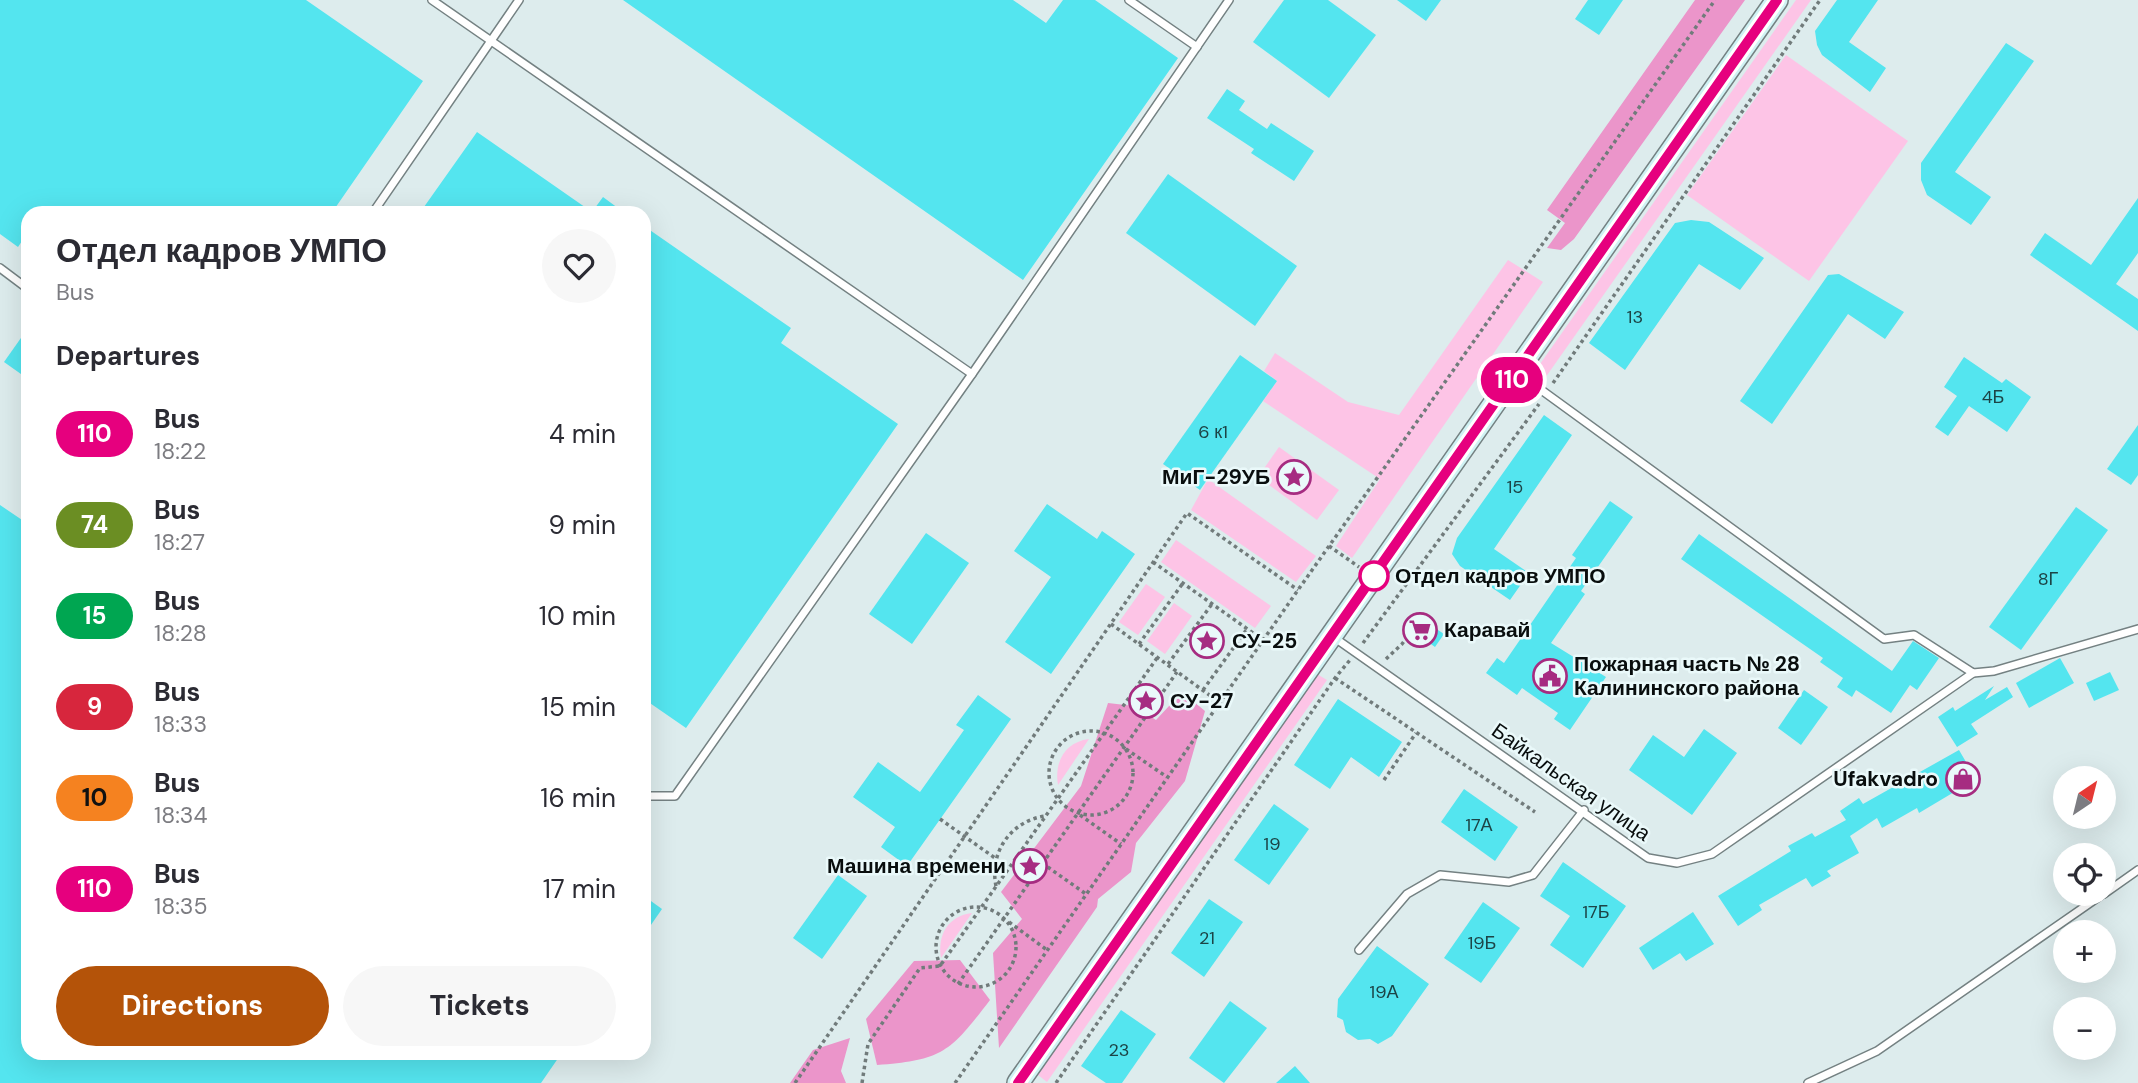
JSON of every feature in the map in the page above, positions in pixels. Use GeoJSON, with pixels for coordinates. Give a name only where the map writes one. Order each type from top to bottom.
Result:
{"type":"FeatureCollection","features":[{"type":"Feature","properties":{"kind":"main road"},"geometry":{"type":"LineString","coordinates":[[1018,1083],[1777,0]]}},
{"type":"Feature","properties":{"kind":"lane"},"geometry":{"type":"LineString","coordinates":[[432,0],[972,374]]}},
{"type":"Feature","properties":{"kind":"lane"},"geometry":{"type":"LineString","coordinates":[[377,206],[519,0]]}},
{"type":"Feature","properties":{"kind":"lane"},"geometry":{"type":"LineString","coordinates":[[1129,0],[1197,47]]}},
{"type":"Feature","properties":{"kind":"lane"},"geometry":{"type":"LineString","coordinates":[[651,796],[675,796],[972,374],[1229,0]]}},
{"type":"Feature","properties":{"kind":"lane"},"geometry":{"type":"LineString","coordinates":[[0,268],[21,284]]}},
{"type":"Feature","properties":{"kind":"lane"},"geometry":{"type":"LineString","coordinates":[[1517,372],[1884,639],[1914,635],[1973,673],[1994,671],[2138,629]]}},
{"type":"Feature","properties":{"kind":"lane","name":"Байкальская улица"},"geometry":{"type":"LineString","coordinates":[[1332,636],[1584,810],[1648,858],[1677,863],[1712,854],[1973,673]]}},
{"type":"Feature","properties":{"kind":"lane"},"geometry":{"type":"LineString","coordinates":[[1359,950],[1407,894],[1440,874],[1509,882],[1533,875],[1584,810]]}},
{"type":"Feature","properties":{"kind":"lane"},"geometry":{"type":"LineString","coordinates":[[2116,885],[2138,870]]}},
{"type":"Feature","properties":{"kind":"lane"},"geometry":{"type":"LineString","coordinates":[[1808,1083],[1877,1051],[2086,906]]}},
{"type":"Feature","properties":{"kind":"path"},"geometry":{"type":"LineString","coordinates":[[955,1083],[1219,702],[1715,0]]}},
{"type":"Feature","properties":{"kind":"path"},"geometry":{"type":"LineString","coordinates":[[1056,1083],[1335,678],[1357,653],[1548,392],[1820,0]]}},
{"type":"Feature","properties":{"kind":"path"},"geometry":{"type":"LineString","coordinates":[[794,1083],[1187,513],[1298,590]]}},
{"type":"Feature","properties":{"kind":"path"},"geometry":{"type":"LineString","coordinates":[[1153,562],[1263,640]]}},
{"type":"Feature","properties":{"kind":"path"},"geometry":{"type":"LineString","coordinates":[[1139,644],[1183,583]]}},
{"type":"Feature","properties":{"kind":"path"},"geometry":{"type":"LineString","coordinates":[[1167,665],[1212,604]]}},
{"type":"Feature","properties":{"kind":"path"},"geometry":{"type":"LineString","coordinates":[[1111,624],[1219,702]]}},
{"type":"Feature","properties":{"kind":"path"},"geometry":{"type":"LineString","coordinates":[[1382,660],[1391,657],[1415,626]]}},
{"type":"Feature","properties":{"kind":"path"},"geometry":{"type":"LineString","coordinates":[[1203,691],[1247,629]]}},
{"type":"Feature","properties":{"kind":"path"},"geometry":{"type":"LineString","coordinates":[[1362,645],[1372,652]]}},
{"type":"Feature","properties":{"kind":"path"},"geometry":{"type":"LineString","coordinates":[[862,1083],[868,1044],[920,968],[940,966],[1157,658]]}},
{"type":"Feature","properties":{"kind":"path"},"geometry":{"type":"LineString","coordinates":[[958,984],[1177,672]]}},
{"type":"Feature","properties":{"kind":"path"},"geometry":{"type":"LineString","coordinates":[[1335,678],[1535,812]]}},
{"type":"Feature","properties":{"kind":"path"},"geometry":{"type":"LineString","coordinates":[[1121,844],[1057,799],[1048,774],[1056,748],[1078,733],[1104,733],[1167,777]]}},
{"type":"Feature","properties":{"kind":"path"},"geometry":{"type":"LineString","coordinates":[[1384,780],[1416,733]]}},
{"type":"Feature","properties":{"kind":"path"},"geometry":{"type":"LineString","coordinates":[[1077,813],[1100,814],[1112,810],[1128,792],[1132,769],[1124,747]]}},
{"type":"Feature","properties":{"kind":"path"},"geometry":{"type":"LineString","coordinates":[[996,886],[993,871],[995,858],[1021,823],[1045,816]]}},
{"type":"Feature","properties":{"kind":"path"},"geometry":{"type":"LineString","coordinates":[[940,819],[995,858]]}},
{"type":"Feature","properties":{"kind":"path"},"geometry":{"type":"LineString","coordinates":[[1042,863],[1086,894]]}},
{"type":"Feature","properties":{"kind":"path"},"geometry":{"type":"LineString","coordinates":[[1003,917],[1016,940],[1013,965],[995,983],[983,987],[958,984],[940,966],[935,942],[946,919],[968,907],[981,908],[1003,917],[1047,950]]}},
{"type":"Feature","properties":{"kind":"shaded area"},"geometry":{"type":"Polygon","coordinates":[[[1695,0],[1745,0],[1574,239],[1561,250],[1547,248],[1565,223],[1547,210],[1695,0]]]}},
{"type":"Feature","properties":{"kind":"shaded area"},"geometry":{"type":"Polygon","coordinates":[[[1796,0],[1811,0],[1543,381],[1533,374],[1796,0]]]}},
{"type":"Feature","properties":{"kind":"shaded area"},"geometry":{"type":"Polygon","coordinates":[[[1786,55],[1908,141],[1809,281],[1687,195],[1786,55]]]}},
{"type":"Feature","properties":{"kind":"shaded area"},"geometry":{"type":"Polygon","coordinates":[[[1508,260],[1543,282],[1352,558],[1336,546],[1380,479],[1263,401],[1277,381],[1264,371],[1275,353],[1348,402],[1399,415],[1508,260]]]}},
{"type":"Feature","properties":{"kind":"shaded area"},"geometry":{"type":"Polygon","coordinates":[[[1279,447],[1339,490],[1317,520],[1258,477],[1279,447]]]}},
{"type":"Feature","properties":{"kind":"shaded area"},"geometry":{"type":"Polygon","coordinates":[[[1208,479],[1316,556],[1296,582],[1191,510],[1208,479]]]}},
{"type":"Feature","properties":{"kind":"shaded area"},"geometry":{"type":"Polygon","coordinates":[[[1176,540],[1271,606],[1255,628],[1161,562],[1176,540]]]}},
{"type":"Feature","properties":{"kind":"shaded area"},"geometry":{"type":"Polygon","coordinates":[[[1146,584],[1165,597],[1138,635],[1119,622],[1146,584]]]}},
{"type":"Feature","properties":{"kind":"shaded area"},"geometry":{"type":"Polygon","coordinates":[[[1174,603],[1192,616],[1165,654],[1147,641],[1174,603]]]}},
{"type":"Feature","properties":{"kind":"shaded area"},"geometry":{"type":"Polygon","coordinates":[[[1317,674],[1327,680],[1047,1082],[1038,1075],[1317,674]]]}},
{"type":"Feature","properties":{"kind":"shaded area"},"geometry":{"type":"Polygon","coordinates":[[[1182,692],[1205,711],[1185,781],[1136,843],[1131,872],[1098,899],[1097,907],[999,1048],[993,953],[1022,919],[1001,892],[1081,786],[1108,703],[1134,706],[1156,720],[1182,692]]]}},
{"type":"Feature","properties":{"kind":"shaded area"},"geometry":{"type":"Polygon","coordinates":[[[1089,739],[1058,785],[1058,769],[1063,754],[1073,744],[1089,739]]]}},
{"type":"Feature","properties":{"kind":"shaded area"},"geometry":{"type":"Polygon","coordinates":[[[972,913],[941,958],[941,942],[946,928],[956,918],[972,913]]]}},
{"type":"Feature","properties":{"kind":"shaded area"},"geometry":{"type":"Polygon","coordinates":[[[960,960],[990,1000],[976,1018],[954,1042],[931,1056],[877,1065],[866,1019],[914,961],[960,960]]]}},
{"type":"Feature","properties":{"kind":"shaded area"},"geometry":{"type":"Polygon","coordinates":[[[850,1038],[841,1071],[846,1083],[790,1083],[813,1050],[850,1038]]]}},
{"type":"Feature","properties":{"kind":"building"},"geometry":{"type":"Polygon","coordinates":[[[0,0],[306,0],[423,81],[337,206],[21,206],[21,242],[18,247],[0,234],[0,0]]]}},
{"type":"Feature","properties":{"kind":"building"},"geometry":{"type":"Polygon","coordinates":[[[623,0],[1013,0],[1046,23],[1063,0],[1095,0],[1178,58],[1023,280],[623,0]]]}},
{"type":"Feature","properties":{"kind":"building"},"geometry":{"type":"Polygon","coordinates":[[[1284,0],[1328,0],[1376,35],[1329,98],[1253,42],[1284,0]]]}},
{"type":"Feature","properties":{"kind":"building"},"geometry":{"type":"Polygon","coordinates":[[[1397,0],[1441,0],[1426,21],[1397,0]]]}},
{"type":"Feature","properties":{"kind":"building"},"geometry":{"type":"Polygon","coordinates":[[[1588,0],[1623,0],[1599,35],[1575,19],[1588,0]]]}},
{"type":"Feature","properties":{"kind":"building"},"geometry":{"type":"Polygon","coordinates":[[[1837,0],[1878,0],[1849,42],[1886,68],[1870,92],[1822,55],[1817,45],[1815,31],[1837,0]]]}},
{"type":"Feature","properties":{"kind":"building"},"geometry":{"type":"Polygon","coordinates":[[[2006,43],[2034,61],[1955,172],[1991,197],[1971,225],[1927,195],[1921,180],[1921,163],[2006,43]]]}},
{"type":"Feature","properties":{"kind":"building"},"geometry":{"type":"Polygon","coordinates":[[[1227,89],[1245,101],[1239,110],[1267,129],[1271,123],[1314,151],[1294,181],[1251,153],[1254,149],[1207,118],[1227,89]]]}},
{"type":"Feature","properties":{"kind":"building"},"geometry":{"type":"Polygon","coordinates":[[[477,132],[583,206],[425,206],[477,132]]]}},
{"type":"Feature","properties":{"kind":"building"},"geometry":{"type":"Polygon","coordinates":[[[1168,174],[1297,266],[1255,326],[1126,233],[1168,174]]]}},
{"type":"Feature","properties":{"kind":"building"},"geometry":{"type":"Polygon","coordinates":[[[603,197],[615,206],[596,206],[603,197]]]}},
{"type":"Feature","properties":{"kind":"building"},"geometry":{"type":"Polygon","coordinates":[[[2138,198],[2138,253],[2116,284],[2138,299],[2138,331],[2030,255],[2045,233],[2091,265],[2138,198]]]}},
{"type":"Feature","properties":{"kind":"building"},"geometry":{"type":"Polygon","coordinates":[[[1691,220],[1709,222],[1764,258],[1740,290],[1699,264],[1625,370],[1589,343],[1675,223],[1691,220]]]}},
{"type":"Feature","properties":{"kind":"building"},"geometry":{"type":"Polygon","coordinates":[[[651,231],[791,328],[781,343],[898,424],[686,728],[651,704],[651,231]]]}},
{"type":"Feature","properties":{"kind":"building"},"geometry":{"type":"Polygon","coordinates":[[[1839,274],[1904,312],[1885,339],[1848,314],[1772,424],[1740,401],[1828,275],[1839,274]]]}},
{"type":"Feature","properties":{"kind":"building"},"geometry":{"type":"Polygon","coordinates":[[[21,338],[21,374],[4,362],[21,338]]]}},
{"type":"Feature","properties":{"kind":"building"},"geometry":{"type":"Polygon","coordinates":[[[1240,355],[1277,381],[1200,490],[1163,464],[1240,355]]]}},
{"type":"Feature","properties":{"kind":"building"},"geometry":{"type":"Polygon","coordinates":[[[1964,357],[2002,383],[2006,379],[2031,397],[2007,432],[1969,406],[1948,436],[1935,427],[1957,396],[1944,387],[1964,357]]]}},
{"type":"Feature","properties":{"kind":"building"},"geometry":{"type":"Polygon","coordinates":[[[1544,415],[1572,435],[1494,549],[1529,573],[1510,600],[1460,566],[1452,554],[1457,538],[1544,415]]]}},
{"type":"Feature","properties":{"kind":"building"},"geometry":{"type":"Polygon","coordinates":[[[2138,425],[2138,475],[2131,485],[2107,469],[2138,425]]]}},
{"type":"Feature","properties":{"kind":"building"},"geometry":{"type":"Polygon","coordinates":[[[1610,501],[1633,517],[1581,591],[1585,594],[1551,643],[1606,677],[1570,730],[1554,719],[1558,713],[1522,688],[1517,695],[1486,673],[1497,658],[1504,663],[1576,558],[1572,555],[1610,501]]]}},
{"type":"Feature","properties":{"kind":"building"},"geometry":{"type":"Polygon","coordinates":[[[1047,504],[1097,539],[1102,531],[1135,554],[1051,674],[1005,642],[1051,577],[1014,551],[1047,504]]]}},
{"type":"Feature","properties":{"kind":"building"},"geometry":{"type":"Polygon","coordinates":[[[0,505],[21,519],[21,1060],[557,1060],[541,1083],[0,1083],[0,505]]]}},
{"type":"Feature","properties":{"kind":"building"},"geometry":{"type":"Polygon","coordinates":[[[2076,507],[2108,530],[2021,650],[1989,627],[2076,507]]]}},
{"type":"Feature","properties":{"kind":"building"},"geometry":{"type":"Polygon","coordinates":[[[926,533],[969,563],[912,644],[869,614],[926,533]]]}},
{"type":"Feature","properties":{"kind":"building"},"geometry":{"type":"Polygon","coordinates":[[[1699,534],[1892,671],[1913,641],[1939,658],[1917,690],[1910,685],[1891,713],[1856,690],[1852,697],[1837,687],[1843,678],[1820,662],[1823,658],[1681,559],[1699,534]]]}},
{"type":"Feature","properties":{"kind":"building"},"geometry":{"type":"Polygon","coordinates":[[[1423,620],[1444,634],[1435,647],[1414,632],[1423,620]]]}},
{"type":"Feature","properties":{"kind":"building"},"geometry":{"type":"Polygon","coordinates":[[[2060,658],[2074,683],[2029,708],[2016,683],[2060,658]]]}},
{"type":"Feature","properties":{"kind":"building"},"geometry":{"type":"Polygon","coordinates":[[[2110,672],[2119,690],[2094,701],[2086,683],[2110,672]]]}},
{"type":"Feature","properties":{"kind":"building"},"geometry":{"type":"Polygon","coordinates":[[[1994,686],[1985,700],[2007,687],[2013,697],[1971,724],[1978,734],[1957,747],[1938,717],[1953,707],[1955,711],[1994,686]]]}},
{"type":"Feature","properties":{"kind":"building"},"geometry":{"type":"Polygon","coordinates":[[[1804,690],[1828,707],[1801,745],[1778,728],[1804,690]]]}},
{"type":"Feature","properties":{"kind":"building"},"geometry":{"type":"Polygon","coordinates":[[[978,695],[1011,719],[907,866],[881,847],[895,827],[853,797],[878,762],[920,792],[964,730],[956,725],[978,695]]]}},
{"type":"Feature","properties":{"kind":"building"},"geometry":{"type":"Polygon","coordinates":[[[1338,699],[1402,742],[1379,777],[1351,757],[1330,789],[1294,765],[1338,699]]]}},
{"type":"Feature","properties":{"kind":"building"},"geometry":{"type":"Polygon","coordinates":[[[1704,729],[1737,753],[1692,815],[1629,770],[1653,735],[1684,757],[1704,729]]]}},
{"type":"Feature","properties":{"kind":"building"},"geometry":{"type":"Polygon","coordinates":[[[1959,750],[1976,779],[1919,813],[1917,808],[1882,828],[1877,818],[1850,836],[1859,853],[1827,871],[1831,876],[1812,887],[1806,878],[1759,905],[1762,910],[1738,926],[1718,896],[1791,851],[1788,846],[1812,833],[1815,837],[1846,820],[1840,811],[1859,798],[1863,804],[1959,750]]]}},
{"type":"Feature","properties":{"kind":"building"},"geometry":{"type":"Polygon","coordinates":[[[1464,789],[1518,827],[1495,861],[1441,822],[1464,789]]]}},
{"type":"Feature","properties":{"kind":"building"},"geometry":{"type":"Polygon","coordinates":[[[1274,804],[1309,829],[1269,885],[1234,860],[1274,804]]]}},
{"type":"Feature","properties":{"kind":"building"},"geometry":{"type":"Polygon","coordinates":[[[1563,862],[1626,906],[1583,968],[1550,945],[1570,916],[1540,896],[1563,862]]]}},
{"type":"Feature","properties":{"kind":"building"},"geometry":{"type":"Polygon","coordinates":[[[838,875],[867,896],[822,959],[793,938],[838,875]]]}},
{"type":"Feature","properties":{"kind":"building"},"geometry":{"type":"Polygon","coordinates":[[[1209,899],[1243,922],[1204,977],[1171,953],[1209,899]]]}},
{"type":"Feature","properties":{"kind":"building"},"geometry":{"type":"Polygon","coordinates":[[[651,901],[662,909],[651,925],[651,901]]]}},
{"type":"Feature","properties":{"kind":"building"},"geometry":{"type":"Polygon","coordinates":[[[1483,902],[1520,928],[1481,983],[1444,958],[1483,902]]]}},
{"type":"Feature","properties":{"kind":"building"},"geometry":{"type":"Polygon","coordinates":[[[1693,912],[1714,944],[1686,961],[1680,953],[1653,970],[1639,948],[1693,912]]]}},
{"type":"Feature","properties":{"kind":"building"},"geometry":{"type":"Polygon","coordinates":[[[1377,946],[1429,984],[1392,1036],[1378,1044],[1370,1039],[1358,1040],[1346,1032],[1343,1020],[1337,1017],[1338,999],[1377,946]]]}},
{"type":"Feature","properties":{"kind":"building"},"geometry":{"type":"Polygon","coordinates":[[[1230,1001],[1267,1028],[1224,1083],[1189,1058],[1230,1001]]]}},
{"type":"Feature","properties":{"kind":"building"},"geometry":{"type":"Polygon","coordinates":[[[1121,1010],[1156,1034],[1122,1083],[1106,1083],[1081,1066],[1121,1010]]]}},
{"type":"Feature","properties":{"kind":"building"},"geometry":{"type":"Polygon","coordinates":[[[1295,1066],[1310,1083],[1276,1083],[1295,1066]]]}},
{"type":"Feature","properties":{"kind":"bus line","name":"110"},"geometry":{"type":"LineString","coordinates":[[1018,1083],[1777,0]]}},
{"type":"Feature","properties":{"kind":"place","name":"МиГ-29УБ"},"geometry":{"type":"Point","coordinates":[1294,477]}},
{"type":"Feature","properties":{"kind":"place","name":"Отдел кадров УМПО"},"geometry":{"type":"Point","coordinates":[1374,576]}},
{"type":"Feature","properties":{"kind":"place","name":"Каравай"},"geometry":{"type":"Point","coordinates":[1420,630]}},
{"type":"Feature","properties":{"kind":"place","name":"СУ-25"},"geometry":{"type":"Point","coordinates":[1207,641]}},
{"type":"Feature","properties":{"kind":"place","name":"Пожарная часть № 28 Калининского района"},"geometry":{"type":"Point","coordinates":[1550,676]}},
{"type":"Feature","properties":{"kind":"place","name":"СУ-27"},"geometry":{"type":"Point","coordinates":[1146,701]}},
{"type":"Feature","properties":{"kind":"place","name":"Ufakvadro"},"geometry":{"type":"Point","coordinates":[1963,779]}},
{"type":"Feature","properties":{"kind":"place","name":"Машина времени"},"geometry":{"type":"Point","coordinates":[1030,866]}}]}
